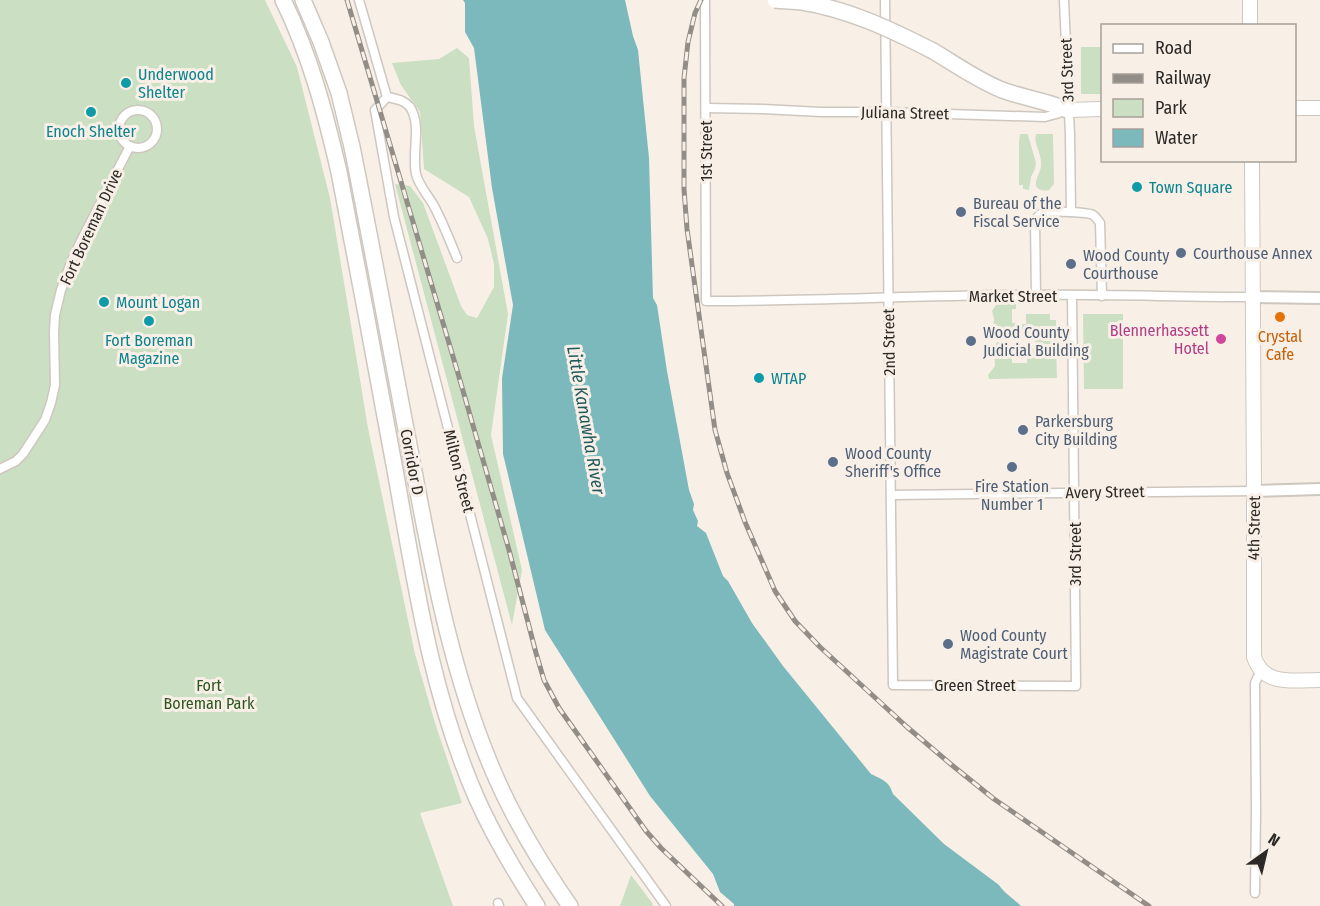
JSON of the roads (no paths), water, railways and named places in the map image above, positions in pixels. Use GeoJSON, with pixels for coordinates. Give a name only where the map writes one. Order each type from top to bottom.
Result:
{"type":"FeatureCollection","features":[{"type":"Feature","properties":{"kind":"highway","name":"Corridor D"},"geometry":{"type":"LineString","coordinates":[[283,0],[301,38],[315,79],[339,172],[414,576],[442,700],[477,798],[515,873],[537,906]]}},
{"type":"Feature","properties":{"kind":"highway","name":"Corridor D"},"geometry":{"type":"LineString","coordinates":[[303,0],[339,93],[352,147],[422,512],[448,635],[464,690],[494,774],[531,847],[570,906]]}},
{"type":"Feature","properties":{"kind":"highway"},"geometry":{"type":"LineString","coordinates":[[775,0],[804,3],[856,17],[895,32],[933,51],[999,89],[1068,110]]}},
{"type":"Feature","properties":{"kind":"main road"},"geometry":{"type":"LineString","coordinates":[[1250,0],[1250,24]]}},
{"type":"Feature","properties":{"kind":"main road"},"geometry":{"type":"LineString","coordinates":[[1296,108],[1320,108]]}},
{"type":"Feature","properties":{"kind":"main road","name":"Juliana Street"},"geometry":{"type":"LineString","coordinates":[[1068,110],[1101,109]]}},
{"type":"Feature","properties":{"kind":"main road","name":"4th Street"},"geometry":{"type":"LineString","coordinates":[[1252,162],[1254,657],[1261,670]]}},
{"type":"Feature","properties":{"kind":"main road"},"geometry":{"type":"LineString","coordinates":[[1261,670],[1274,680],[1320,680]]}},
{"type":"Feature","properties":{"kind":"street"},"geometry":{"type":"LineString","coordinates":[[359,0],[387,97],[404,102],[413,112],[416,121],[416,175],[439,216],[457,258]]}},
{"type":"Feature","properties":{"kind":"street","name":"1st Street"},"geometry":{"type":"LineString","coordinates":[[705,0],[706,301]]}},
{"type":"Feature","properties":{"kind":"street","name":"2nd Street"},"geometry":{"type":"LineString","coordinates":[[885,0],[893,685]]}},
{"type":"Feature","properties":{"kind":"street","name":"3rd Street"},"geometry":{"type":"LineString","coordinates":[[1064,0],[1071,212]]}},
{"type":"Feature","properties":{"kind":"street","name":"Milton Street"},"geometry":{"type":"LineString","coordinates":[[387,97],[375,110],[394,217],[517,698],[666,906]]}},
{"type":"Feature","properties":{"kind":"street","name":"Juliana Street"},"geometry":{"type":"LineString","coordinates":[[706,108],[1045,117],[1068,110]]}},
{"type":"Feature","properties":{"kind":"street"},"geometry":{"type":"LineString","coordinates":[[134,110],[147,111],[158,125],[156,137],[142,148],[130,146],[121,137],[120,123],[123,117],[134,110]]}},
{"type":"Feature","properties":{"kind":"street","name":"Fort Boreman Drive"},"geometry":{"type":"LineString","coordinates":[[0,470],[23,454],[45,420],[55,385],[55,315],[61,290],[80,243],[130,146]]}},
{"type":"Feature","properties":{"kind":"street"},"geometry":{"type":"LineString","coordinates":[[1035,295],[1035,222],[1038,215],[1045,212],[1071,212],[1095,216],[1100,223],[1102,296]]}},
{"type":"Feature","properties":{"kind":"street","name":"Market Street"},"geometry":{"type":"LineString","coordinates":[[706,301],[1035,295],[1320,298]]}},
{"type":"Feature","properties":{"kind":"street","name":"3rd Street"},"geometry":{"type":"LineString","coordinates":[[1057,686],[1076,686],[1072,295]]}},
{"type":"Feature","properties":{"kind":"street","name":"Avery Street"},"geometry":{"type":"LineString","coordinates":[[891,495],[1320,489]]}},
{"type":"Feature","properties":{"kind":"street","name":"4th Street"},"geometry":{"type":"LineString","coordinates":[[1255,893],[1255,684],[1261,670]]}},
{"type":"Feature","properties":{"kind":"street","name":"Green Street"},"geometry":{"type":"LineString","coordinates":[[893,685],[1057,686]]}},
{"type":"Feature","properties":{"kind":"water","name":"Little Kanawha River"},"geometry":{"type":"Polygon","coordinates":[[[463,0],[625,0],[638,50],[649,158],[653,298],[657,305],[667,371],[689,490],[694,504],[693,510],[698,521],[697,526],[706,533],[723,576],[752,623],[783,666],[871,774],[887,784],[893,794],[944,844],[999,885],[1021,906],[734,906],[720,892],[713,874],[650,796],[545,630],[503,454],[502,378],[513,305],[492,188],[474,48],[465,32],[465,3],[463,0]]]}},
{"type":"Feature","properties":{"kind":"railway"},"geometry":{"type":"LineString","coordinates":[[347,0],[457,370],[544,680],[559,708],[646,831],[722,906]]}},
{"type":"Feature","properties":{"kind":"railway"},"geometry":{"type":"LineString","coordinates":[[701,0],[695,13],[688,42],[684,78],[684,189],[687,229],[715,430],[727,473],[745,522],[775,591],[795,621],[820,647],[953,766],[994,799],[1149,906]]}},
{"type":"Feature","properties":{"kind":"place","name":"Underwood Shelter"},"geometry":{"type":"Point","coordinates":[126,83]}},
{"type":"Feature","properties":{"kind":"place","name":"Enoch Shelter"},"geometry":{"type":"Point","coordinates":[91,112]}},
{"type":"Feature","properties":{"kind":"place","name":"Town Square"},"geometry":{"type":"Point","coordinates":[1137,187]}},
{"type":"Feature","properties":{"kind":"place","name":"Bureau of the Fiscal Service"},"geometry":{"type":"Point","coordinates":[961,212]}},
{"type":"Feature","properties":{"kind":"place","name":"Courthouse Annex"},"geometry":{"type":"Point","coordinates":[1181,253]}},
{"type":"Feature","properties":{"kind":"place","name":"Wood County Courthouse"},"geometry":{"type":"Point","coordinates":[1071,264]}},
{"type":"Feature","properties":{"kind":"place","name":"Mount Logan"},"geometry":{"type":"Point","coordinates":[104,302]}},
{"type":"Feature","properties":{"kind":"place","name":"Crystal Cafe"},"geometry":{"type":"Point","coordinates":[1280,317]}},
{"type":"Feature","properties":{"kind":"place","name":"Fort Boreman Magazine"},"geometry":{"type":"Point","coordinates":[149,321]}},
{"type":"Feature","properties":{"kind":"place","name":"Blennerhassett Hotel"},"geometry":{"type":"Point","coordinates":[1221,339]}},
{"type":"Feature","properties":{"kind":"place","name":"Wood County Judicial Building"},"geometry":{"type":"Point","coordinates":[971,341]}},
{"type":"Feature","properties":{"kind":"place","name":"WTAP"},"geometry":{"type":"Point","coordinates":[759,378]}},
{"type":"Feature","properties":{"kind":"place","name":"Parkersburg City Building"},"geometry":{"type":"Point","coordinates":[1023,430]}},
{"type":"Feature","properties":{"kind":"place","name":"Wood County Sheriff's Office"},"geometry":{"type":"Point","coordinates":[833,462]}},
{"type":"Feature","properties":{"kind":"place","name":"Fire Station Number 1"},"geometry":{"type":"Point","coordinates":[1012,467]}},
{"type":"Feature","properties":{"kind":"place","name":"Wood County Magistrate Court"},"geometry":{"type":"Point","coordinates":[948,644]}},
{"type":"Feature","properties":{"kind":"park label","name":"Fort Boreman Park"},"geometry":{"type":"Point","coordinates":[209,694]}}]}
